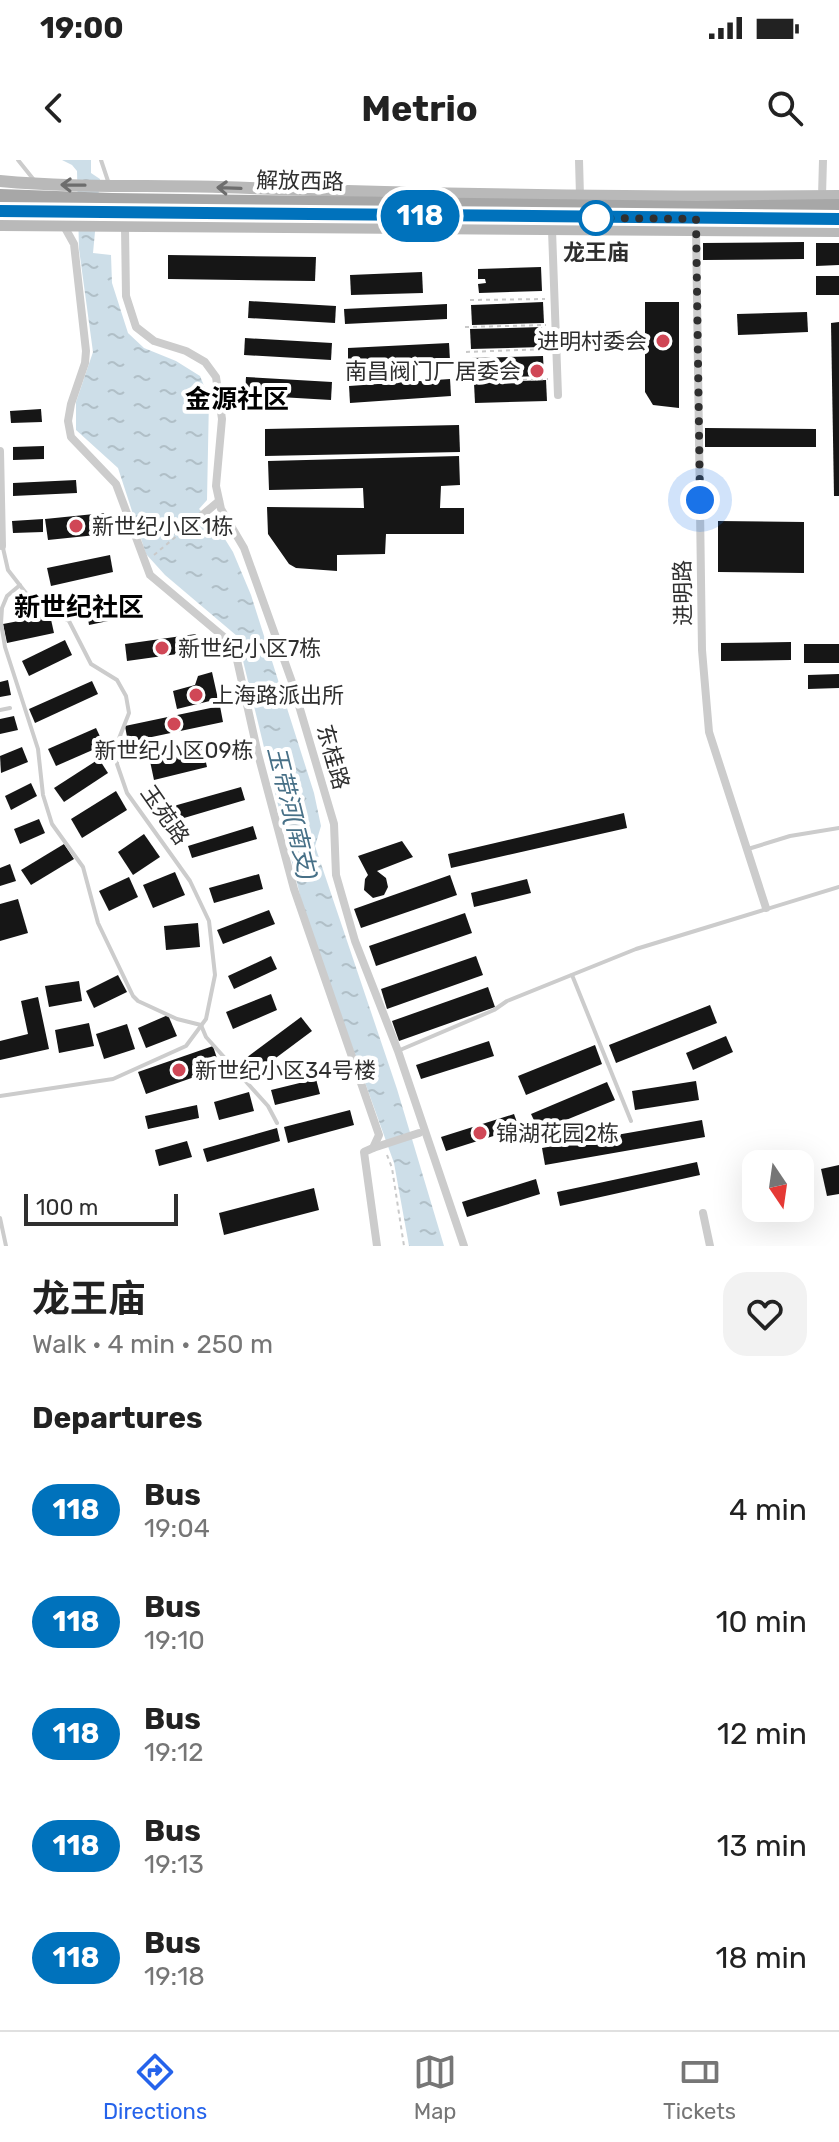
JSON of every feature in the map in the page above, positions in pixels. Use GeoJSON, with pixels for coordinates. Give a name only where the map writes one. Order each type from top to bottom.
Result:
{"type":"FeatureCollection","features":[{"type":"Feature","properties":{"kind":"main road"},"geometry":{"type":"LineString","coordinates":[[0,181],[41,191]]}},
{"type":"Feature","properties":{"kind":"main road","name":"解放西路"},"geometry":{"type":"LineString","coordinates":[[0,196],[41,191],[116,210],[696,225],[839,219]]}},
{"type":"Feature","properties":{"kind":"main road"},"geometry":{"type":"LineString","coordinates":[[0,225],[64,226],[116,210],[427,195],[839,196]]}},
{"type":"Feature","properties":{"kind":"main road","name":"解放西路"},"geometry":{"type":"LineString","coordinates":[[0,211],[839,205]]}},
{"type":"Feature","properties":{"kind":"main road"},"geometry":{"type":"LineString","coordinates":[[116,210],[552,230],[696,225],[839,231]]}},
{"type":"Feature","properties":{"kind":"street"},"geometry":{"type":"LineString","coordinates":[[579,160],[580,196]]}},
{"type":"Feature","properties":{"kind":"street"},"geometry":{"type":"LineString","coordinates":[[822,196],[823,160]]}},
{"type":"Feature","properties":{"kind":"street","name":"东桂路"},"geometry":{"type":"LineString","coordinates":[[116,210],[126,296],[136,327],[154,341],[186,351],[205,362],[216,377],[222,419],[216,486],[219,501],[227,522],[244,548],[292,682],[334,824],[336,875],[355,941],[398,1051],[422,1131],[464,1246]]}},
{"type":"Feature","properties":{"kind":"street","name":"进明路"},"geometry":{"type":"LineString","coordinates":[[696,225],[702,650],[709,732],[766,908]]}},
{"type":"Feature","properties":{"kind":"street"},"geometry":{"type":"LineString","coordinates":[[64,226],[74,244],[86,351],[68,421],[71,437],[116,484],[150,575],[231,643],[235,651],[258,754],[294,889],[379,1135],[373,1148]]}},
{"type":"Feature","properties":{"kind":"street"},"geometry":{"type":"LineString","coordinates":[[552,230],[558,395]]}},
{"type":"Feature","properties":{"kind":"street","name":"玉苑路"},"geometry":{"type":"LineString","coordinates":[[0,451],[2,552]]}},
{"type":"Feature","properties":{"kind":"street"},"geometry":{"type":"LineString","coordinates":[[200,517],[219,501]]}},
{"type":"Feature","properties":{"kind":"street"},"geometry":{"type":"LineString","coordinates":[[145,562],[153,555]]}},
{"type":"Feature","properties":{"kind":"street"},"geometry":{"type":"LineString","coordinates":[[377,1246],[364,1152],[422,1131]]}},
{"type":"Feature","properties":{"kind":"street"},"geometry":{"type":"LineString","coordinates":[[703,1213],[710,1246]]}},
{"type":"Feature","properties":{"kind":"lane"},"geometry":{"type":"LineString","coordinates":[[18,160],[41,191]]}},
{"type":"Feature","properties":{"kind":"lane"},"geometry":{"type":"LineString","coordinates":[[101,160],[116,210]]}},
{"type":"Feature","properties":{"kind":"lane","name":"玉苑路"},"geometry":{"type":"LineString","coordinates":[[0,1096],[113,1079],[186,1046],[206,1019],[215,975],[209,921],[190,881],[127,793],[117,764],[118,741],[129,713],[126,696],[117,680],[91,664],[69,621],[29,597],[8,570],[2,552]]}},
{"type":"Feature","properties":{"kind":"lane"},"geometry":{"type":"LineString","coordinates":[[20,585],[7,596],[2,608],[5,647],[38,749],[43,795],[52,824],[83,867],[98,923],[133,996],[177,1019],[201,1025],[206,1037],[268,1106],[277,1123]]}},
{"type":"Feature","properties":{"kind":"lane"},"geometry":{"type":"LineString","coordinates":[[0,710],[10,708]]}},
{"type":"Feature","properties":{"kind":"lane"},"geometry":{"type":"LineString","coordinates":[[747,849],[790,836],[839,828]]}},
{"type":"Feature","properties":{"kind":"lane"},"geometry":{"type":"LineString","coordinates":[[398,1051],[494,1010],[507,1001],[636,949],[839,887]]}},
{"type":"Feature","properties":{"kind":"lane"},"geometry":{"type":"LineString","coordinates":[[572,975],[631,1121]]}},
{"type":"Feature","properties":{"kind":"lane"},"geometry":{"type":"LineString","coordinates":[[0,1218],[6,1246]]}},
{"type":"Feature","properties":{"kind":"path"},"geometry":{"type":"LineString","coordinates":[[470,300],[554,299]]}},
{"type":"Feature","properties":{"kind":"path"},"geometry":{"type":"LineString","coordinates":[[465,327],[555,324]]}},
{"type":"Feature","properties":{"kind":"path"},"geometry":{"type":"LineString","coordinates":[[466,352],[556,349]]}},
{"type":"Feature","properties":{"kind":"path"},"geometry":{"type":"LineString","coordinates":[[467,382],[557,378]]}},
{"type":"Feature","properties":{"kind":"path"},"geometry":{"type":"LineString","coordinates":[[153,555],[200,517]]}},
{"type":"Feature","properties":{"kind":"path"},"geometry":{"type":"LineString","coordinates":[[379,1135],[392,1168],[404,1246]]}},
{"type":"Feature","properties":{"kind":"water","name":"玉带河(南支)"},"geometry":{"type":"Polygon","coordinates":[[[62,160],[91,160],[91,173],[100,179],[93,253],[111,255],[112,283],[128,333],[144,348],[176,361],[200,376],[209,398],[207,500],[199,509],[218,528],[233,552],[251,595],[314,793],[321,826],[315,846],[397,1089],[444,1246],[409,1246],[394,1163],[305,916],[237,636],[165,575],[146,554],[118,468],[76,430],[76,402],[93,352],[79,249],[77,171],[62,160]]]}},
{"type":"Feature","properties":{"kind":"building"},"geometry":{"type":"Polygon","coordinates":[[[804,242],[804,259],[703,260],[703,243],[804,242]]]}},
{"type":"Feature","properties":{"kind":"building"},"geometry":{"type":"Polygon","coordinates":[[[816,243],[839,243],[839,265],[816,266],[816,243]]]}},
{"type":"Feature","properties":{"kind":"building"},"geometry":{"type":"Polygon","coordinates":[[[168,255],[316,257],[315,281],[168,279],[168,255]]]}},
{"type":"Feature","properties":{"kind":"building"},"geometry":{"type":"Polygon","coordinates":[[[541,267],[542,291],[479,293],[478,284],[486,283],[485,279],[478,279],[478,269],[541,267]]]}},
{"type":"Feature","properties":{"kind":"building"},"geometry":{"type":"Polygon","coordinates":[[[422,272],[423,293],[351,295],[350,275],[422,272]]]}},
{"type":"Feature","properties":{"kind":"building"},"geometry":{"type":"Polygon","coordinates":[[[816,276],[839,276],[839,295],[816,295],[816,276]]]}},
{"type":"Feature","properties":{"kind":"building"},"geometry":{"type":"Polygon","coordinates":[[[249,301],[336,306],[335,323],[248,318],[249,301]]]}},
{"type":"Feature","properties":{"kind":"building"},"geometry":{"type":"Polygon","coordinates":[[[543,302],[544,323],[472,325],[471,305],[543,302]]]}},
{"type":"Feature","properties":{"kind":"building"},"geometry":{"type":"Polygon","coordinates":[[[645,302],[679,302],[679,408],[653,405],[645,392],[645,302]]]}},
{"type":"Feature","properties":{"kind":"building"},"geometry":{"type":"Polygon","coordinates":[[[447,304],[447,319],[345,324],[344,309],[447,304]]]}},
{"type":"Feature","properties":{"kind":"building"},"geometry":{"type":"Polygon","coordinates":[[[807,312],[808,332],[738,335],[737,314],[807,312]]]}},
{"type":"Feature","properties":{"kind":"building"},"geometry":{"type":"Polygon","coordinates":[[[839,322],[839,496],[834,496],[831,323],[839,322]]]}},
{"type":"Feature","properties":{"kind":"building"},"geometry":{"type":"Polygon","coordinates":[[[542,327],[543,347],[471,349],[470,329],[542,327]]]}},
{"type":"Feature","properties":{"kind":"building"},"geometry":{"type":"Polygon","coordinates":[[[245,338],[332,343],[331,360],[244,355],[245,338]]]}},
{"type":"Feature","properties":{"kind":"building"},"geometry":{"type":"Polygon","coordinates":[[[449,343],[450,360],[348,365],[348,348],[449,343]]]}},
{"type":"Feature","properties":{"kind":"building"},"geometry":{"type":"Polygon","coordinates":[[[543,356],[544,376],[472,378],[471,358],[543,356]]]}},
{"type":"Feature","properties":{"kind":"building"},"geometry":{"type":"Polygon","coordinates":[[[246,377],[332,382],[331,400],[245,395],[246,377]]]}},
{"type":"Feature","properties":{"kind":"building"},"geometry":{"type":"Polygon","coordinates":[[[450,379],[451,396],[350,403],[349,386],[450,379]]]}},
{"type":"Feature","properties":{"kind":"building"},"geometry":{"type":"Polygon","coordinates":[[[546,380],[547,401],[475,403],[474,383],[546,380]]]}},
{"type":"Feature","properties":{"kind":"building"},"geometry":{"type":"Polygon","coordinates":[[[41,409],[42,422],[11,423],[10,411],[41,409]]]}},
{"type":"Feature","properties":{"kind":"building"},"geometry":{"type":"Polygon","coordinates":[[[459,425],[460,452],[265,456],[265,429],[459,425]]]}},
{"type":"Feature","properties":{"kind":"building"},"geometry":{"type":"Polygon","coordinates":[[[705,428],[816,429],[816,447],[705,447],[705,428]]]}},
{"type":"Feature","properties":{"kind":"building"},"geometry":{"type":"Polygon","coordinates":[[[44,446],[44,459],[13,460],[13,447],[44,446]]]}},
{"type":"Feature","properties":{"kind":"building"},"geometry":{"type":"Polygon","coordinates":[[[459,456],[460,485],[441,486],[440,508],[464,508],[464,534],[386,534],[385,554],[337,555],[337,571],[296,568],[289,564],[268,534],[267,507],[364,508],[363,488],[269,490],[268,461],[459,456]]]}},
{"type":"Feature","properties":{"kind":"building"},"geometry":{"type":"Polygon","coordinates":[[[76,480],[77,493],[13,496],[13,483],[76,480]]]}},
{"type":"Feature","properties":{"kind":"building","name":"新世纪小区1栋"},"geometry":{"type":"Polygon","coordinates":[[[104,513],[106,534],[48,540],[45,519],[104,513]]]}},
{"type":"Feature","properties":{"kind":"building"},"geometry":{"type":"Polygon","coordinates":[[[43,519],[43,532],[13,533],[12,521],[43,519]]]}},
{"type":"Feature","properties":{"kind":"building"},"geometry":{"type":"Polygon","coordinates":[[[718,521],[804,522],[804,573],[718,572],[718,521]]]}},
{"type":"Feature","properties":{"kind":"building"},"geometry":{"type":"Polygon","coordinates":[[[110,555],[113,572],[51,586],[47,568],[110,555]]]}},
{"type":"Feature","properties":{"kind":"building"},"geometry":{"type":"Polygon","coordinates":[[[133,597],[137,615],[89,625],[86,607],[133,597]]]}},
{"type":"Feature","properties":{"kind":"building"},"geometry":{"type":"Polygon","coordinates":[[[50,615],[54,633],[7,643],[3,624],[50,615]]]}},
{"type":"Feature","properties":{"kind":"building","name":"新世纪小区7栋"},"geometry":{"type":"Polygon","coordinates":[[[196,634],[199,651],[127,661],[125,644],[196,634]]]}},
{"type":"Feature","properties":{"kind":"building"},"geometry":{"type":"Polygon","coordinates":[[[65,640],[72,655],[29,676],[22,661],[65,640]]]}},
{"type":"Feature","properties":{"kind":"building"},"geometry":{"type":"Polygon","coordinates":[[[791,642],[791,660],[721,661],[721,643],[791,642]]]}},
{"type":"Feature","properties":{"kind":"building"},"geometry":{"type":"Polygon","coordinates":[[[804,644],[839,644],[839,663],[804,663],[804,644]]]}},
{"type":"Feature","properties":{"kind":"building","name":"上海路派出所"},"geometry":{"type":"Polygon","coordinates":[[[212,672],[218,699],[177,709],[173,691],[195,685],[198,676],[212,672]]]}},
{"type":"Feature","properties":{"kind":"building"},"geometry":{"type":"Polygon","coordinates":[[[839,674],[839,688],[808,689],[808,675],[839,674]]]}},
{"type":"Feature","properties":{"kind":"building"},"geometry":{"type":"Polygon","coordinates":[[[8,680],[11,695],[0,697],[0,682],[8,680]]]}},
{"type":"Feature","properties":{"kind":"building"},"geometry":{"type":"Polygon","coordinates":[[[92,681],[98,694],[35,723],[29,709],[92,681]]]}},
{"type":"Feature","properties":{"kind":"building","name":"新世纪小区09栋"},"geometry":{"type":"Polygon","coordinates":[[[220,706],[223,722],[128,742],[125,726],[220,706]]]}},
{"type":"Feature","properties":{"kind":"building"},"geometry":{"type":"Polygon","coordinates":[[[14,716],[18,730],[0,734],[0,719],[14,716]]]}},
{"type":"Feature","properties":{"kind":"building"},"geometry":{"type":"Polygon","coordinates":[[[96,728],[104,745],[56,766],[48,749],[96,728]]]}},
{"type":"Feature","properties":{"kind":"building"},"geometry":{"type":"Polygon","coordinates":[[[22,747],[28,762],[1,773],[0,756],[22,747]]]}},
{"type":"Feature","properties":{"kind":"building"},"geometry":{"type":"Polygon","coordinates":[[[203,749],[207,767],[154,780],[150,761],[203,749]]]}},
{"type":"Feature","properties":{"kind":"building"},"geometry":{"type":"Polygon","coordinates":[[[99,759],[108,773],[64,802],[54,788],[99,759]]]}},
{"type":"Feature","properties":{"kind":"building"},"geometry":{"type":"Polygon","coordinates":[[[31,783],[37,796],[11,810],[5,796],[31,783]]]}},
{"type":"Feature","properties":{"kind":"building"},"geometry":{"type":"Polygon","coordinates":[[[241,787],[245,800],[167,823],[163,809],[241,787]]]}},
{"type":"Feature","properties":{"kind":"building"},"geometry":{"type":"Polygon","coordinates":[[[116,791],[127,810],[82,838],[71,819],[116,791]]]}},
{"type":"Feature","properties":{"kind":"building"},"geometry":{"type":"Polygon","coordinates":[[[624,813],[627,828],[451,868],[448,854],[624,813]]]}},
{"type":"Feature","properties":{"kind":"building"},"geometry":{"type":"Polygon","coordinates":[[[39,819],[45,833],[20,844],[14,829],[39,819]]]}},
{"type":"Feature","properties":{"kind":"building"},"geometry":{"type":"Polygon","coordinates":[[[253,826],[257,839],[192,858],[188,846],[253,826]]]}},
{"type":"Feature","properties":{"kind":"building"},"geometry":{"type":"Polygon","coordinates":[[[144,834],[160,857],[133,875],[118,852],[144,834]]]}},
{"type":"Feature","properties":{"kind":"building"},"geometry":{"type":"Polygon","coordinates":[[[402,841],[413,857],[377,871],[386,878],[388,887],[384,895],[373,898],[364,890],[368,875],[358,856],[402,841]]]}},
{"type":"Feature","properties":{"kind":"building"},"geometry":{"type":"Polygon","coordinates":[[[64,844],[74,859],[31,885],[21,870],[64,844]]]}},
{"type":"Feature","properties":{"kind":"building"},"geometry":{"type":"Polygon","coordinates":[[[10,864],[16,881],[0,886],[0,868],[10,864]]]}},
{"type":"Feature","properties":{"kind":"building"},"geometry":{"type":"Polygon","coordinates":[[[175,872],[185,895],[153,908],[143,885],[175,872]]]}},
{"type":"Feature","properties":{"kind":"building"},"geometry":{"type":"Polygon","coordinates":[[[259,874],[263,889],[214,903],[209,888],[259,874]]]}},
{"type":"Feature","properties":{"kind":"building"},"geometry":{"type":"Polygon","coordinates":[[[450,875],[457,895],[361,928],[354,909],[450,875]]]}},
{"type":"Feature","properties":{"kind":"building"},"geometry":{"type":"Polygon","coordinates":[[[129,877],[138,897],[109,911],[99,891],[129,877]]]}},
{"type":"Feature","properties":{"kind":"building"},"geometry":{"type":"Polygon","coordinates":[[[527,879],[531,893],[474,907],[471,893],[527,879]]]}},
{"type":"Feature","properties":{"kind":"building"},"geometry":{"type":"Polygon","coordinates":[[[18,899],[28,933],[0,941],[0,904],[18,899]]]}},
{"type":"Feature","properties":{"kind":"building"},"geometry":{"type":"Polygon","coordinates":[[[269,910],[275,924],[223,944],[217,930],[269,910]]]}},
{"type":"Feature","properties":{"kind":"building"},"geometry":{"type":"Polygon","coordinates":[[[465,913],[472,933],[376,966],[369,946],[465,913]]]}},
{"type":"Feature","properties":{"kind":"building"},"geometry":{"type":"Polygon","coordinates":[[[198,923],[200,947],[166,950],[164,926],[198,923]]]}},
{"type":"Feature","properties":{"kind":"building"},"geometry":{"type":"Polygon","coordinates":[[[271,956],[277,969],[234,989],[228,976],[271,956]]]}},
{"type":"Feature","properties":{"kind":"building"},"geometry":{"type":"Polygon","coordinates":[[[476,956],[483,975],[387,1009],[381,989],[476,956]]]}},
{"type":"Feature","properties":{"kind":"building"},"geometry":{"type":"Polygon","coordinates":[[[118,975],[127,992],[94,1008],[86,991],[118,975]]]}},
{"type":"Feature","properties":{"kind":"building"},"geometry":{"type":"Polygon","coordinates":[[[79,981],[82,1001],[49,1007],[45,986],[79,981]]]}},
{"type":"Feature","properties":{"kind":"building"},"geometry":{"type":"Polygon","coordinates":[[[488,987],[495,1007],[399,1041],[392,1021],[488,987]]]}},
{"type":"Feature","properties":{"kind":"building"},"geometry":{"type":"Polygon","coordinates":[[[271,994],[277,1010],[233,1029],[226,1012],[271,994]]]}},
{"type":"Feature","properties":{"kind":"building"},"geometry":{"type":"Polygon","coordinates":[[[38,997],[49,1049],[0,1060],[0,1041],[28,1034],[21,1001],[38,997]]]}},
{"type":"Feature","properties":{"kind":"building"},"geometry":{"type":"Polygon","coordinates":[[[710,1005],[717,1023],[616,1063],[609,1045],[710,1005]]]}},
{"type":"Feature","properties":{"kind":"building"},"geometry":{"type":"Polygon","coordinates":[[[168,1015],[177,1036],[146,1048],[138,1028],[168,1015]]]}},
{"type":"Feature","properties":{"kind":"building"},"geometry":{"type":"Polygon","coordinates":[[[301,1017],[312,1031],[257,1072],[246,1058],[301,1017]]]}},
{"type":"Feature","properties":{"kind":"building"},"geometry":{"type":"Polygon","coordinates":[[[89,1023],[94,1046],[59,1053],[55,1030],[89,1023]]]}},
{"type":"Feature","properties":{"kind":"building"},"geometry":{"type":"Polygon","coordinates":[[[127,1024],[135,1049],[104,1059],[96,1034],[127,1024]]]}},
{"type":"Feature","properties":{"kind":"building"},"geometry":{"type":"Polygon","coordinates":[[[726,1036],[733,1052],[693,1070],[686,1053],[726,1036]]]}},
{"type":"Feature","properties":{"kind":"building"},"geometry":{"type":"Polygon","coordinates":[[[489,1041],[494,1056],[421,1079],[416,1065],[489,1041]]]}},
{"type":"Feature","properties":{"kind":"building"},"geometry":{"type":"Polygon","coordinates":[[[595,1045],[602,1064],[526,1095],[518,1076],[595,1045]]]}},
{"type":"Feature","properties":{"kind":"building","name":"新世纪小区34号楼"},"geometry":{"type":"Polygon","coordinates":[[[213,1046],[220,1068],[146,1094],[138,1072],[213,1046]]]}},
{"type":"Feature","properties":{"kind":"building"},"geometry":{"type":"Polygon","coordinates":[[[316,1079],[320,1094],[275,1105],[271,1090],[316,1079]]]}},
{"type":"Feature","properties":{"kind":"building"},"geometry":{"type":"Polygon","coordinates":[[[696,1081],[699,1100],[635,1110],[632,1091],[696,1081]]]}},
{"type":"Feature","properties":{"kind":"building"},"geometry":{"type":"Polygon","coordinates":[[[607,1082],[615,1100],[539,1131],[531,1114],[607,1082]]]}},
{"type":"Feature","properties":{"kind":"building"},"geometry":{"type":"Polygon","coordinates":[[[249,1092],[254,1111],[219,1120],[214,1102],[249,1092]]]}},
{"type":"Feature","properties":{"kind":"building"},"geometry":{"type":"Polygon","coordinates":[[[197,1105],[199,1118],[148,1129],[145,1116],[197,1105]]]}},
{"type":"Feature","properties":{"kind":"building"},"geometry":{"type":"Polygon","coordinates":[[[350,1110],[354,1125],[288,1143],[284,1127],[350,1110]]]}},
{"type":"Feature","properties":{"kind":"building","name":"锦湖花园2栋"},"geometry":{"type":"Polygon","coordinates":[[[514,1114],[519,1128],[446,1151],[441,1137],[514,1114]]]}},
{"type":"Feature","properties":{"kind":"building"},"geometry":{"type":"Polygon","coordinates":[[[702,1120],[705,1137],[545,1165],[542,1148],[702,1120]]]}},
{"type":"Feature","properties":{"kind":"building"},"geometry":{"type":"Polygon","coordinates":[[[277,1128],[280,1141],[207,1162],[203,1149],[277,1128]]]}},
{"type":"Feature","properties":{"kind":"building"},"geometry":{"type":"Polygon","coordinates":[[[187,1141],[192,1157],[159,1166],[155,1150],[187,1141]]]}},
{"type":"Feature","properties":{"kind":"building"},"geometry":{"type":"Polygon","coordinates":[[[697,1162],[700,1175],[560,1206],[557,1192],[697,1162]]]}},
{"type":"Feature","properties":{"kind":"building"},"geometry":{"type":"Polygon","coordinates":[[[839,1165],[839,1194],[827,1196],[821,1169],[839,1165]]]}},
{"type":"Feature","properties":{"kind":"building"},"geometry":{"type":"Polygon","coordinates":[[[536,1179],[540,1194],[467,1217],[462,1202],[536,1179]]]}},
{"type":"Feature","properties":{"kind":"building"},"geometry":{"type":"Polygon","coordinates":[[[314,1188],[319,1210],[224,1235],[219,1213],[314,1188]]]}},
{"type":"Feature","properties":{"kind":"bus line","name":"118"},"geometry":{"type":"LineString","coordinates":[[0,211],[839,219]]}},
{"type":"Feature","properties":{"kind":"place","name":"龙王庙"},"geometry":{"type":"Point","coordinates":[596,218]}},
{"type":"Feature","properties":{"kind":"place","name":"进明村委会"},"geometry":{"type":"Point","coordinates":[663,341]}},
{"type":"Feature","properties":{"kind":"place","name":"南昌阀门厂居委会"},"geometry":{"type":"Point","coordinates":[537,371]}},
{"type":"Feature","properties":{"kind":"place","name":"新世纪小区1栋"},"geometry":{"type":"Point","coordinates":[76,526]}},
{"type":"Feature","properties":{"kind":"place","name":"新世纪小区7栋"},"geometry":{"type":"Point","coordinates":[162,648]}},
{"type":"Feature","properties":{"kind":"place","name":"上海路派出所"},"geometry":{"type":"Point","coordinates":[196,695]}},
{"type":"Feature","properties":{"kind":"place","name":"新世纪小区09栋"},"geometry":{"type":"Point","coordinates":[174,724]}},
{"type":"Feature","properties":{"kind":"place","name":"新世纪小区34号楼"},"geometry":{"type":"Point","coordinates":[179,1070]}},
{"type":"Feature","properties":{"kind":"place","name":"锦湖花园2栋"},"geometry":{"type":"Point","coordinates":[480,1133]}},
{"type":"Feature","properties":{"kind":"district","name":"金源社区"},"geometry":{"type":"Point","coordinates":[237,399]}},
{"type":"Feature","properties":{"kind":"district","name":"新世纪社区"},"geometry":{"type":"Point","coordinates":[79,607]}},
{"type":"Feature","properties":{"kind":"route"},"geometry":{"type":"LineString","coordinates":[[596,218],[696,219],[700,500]]}}]}
